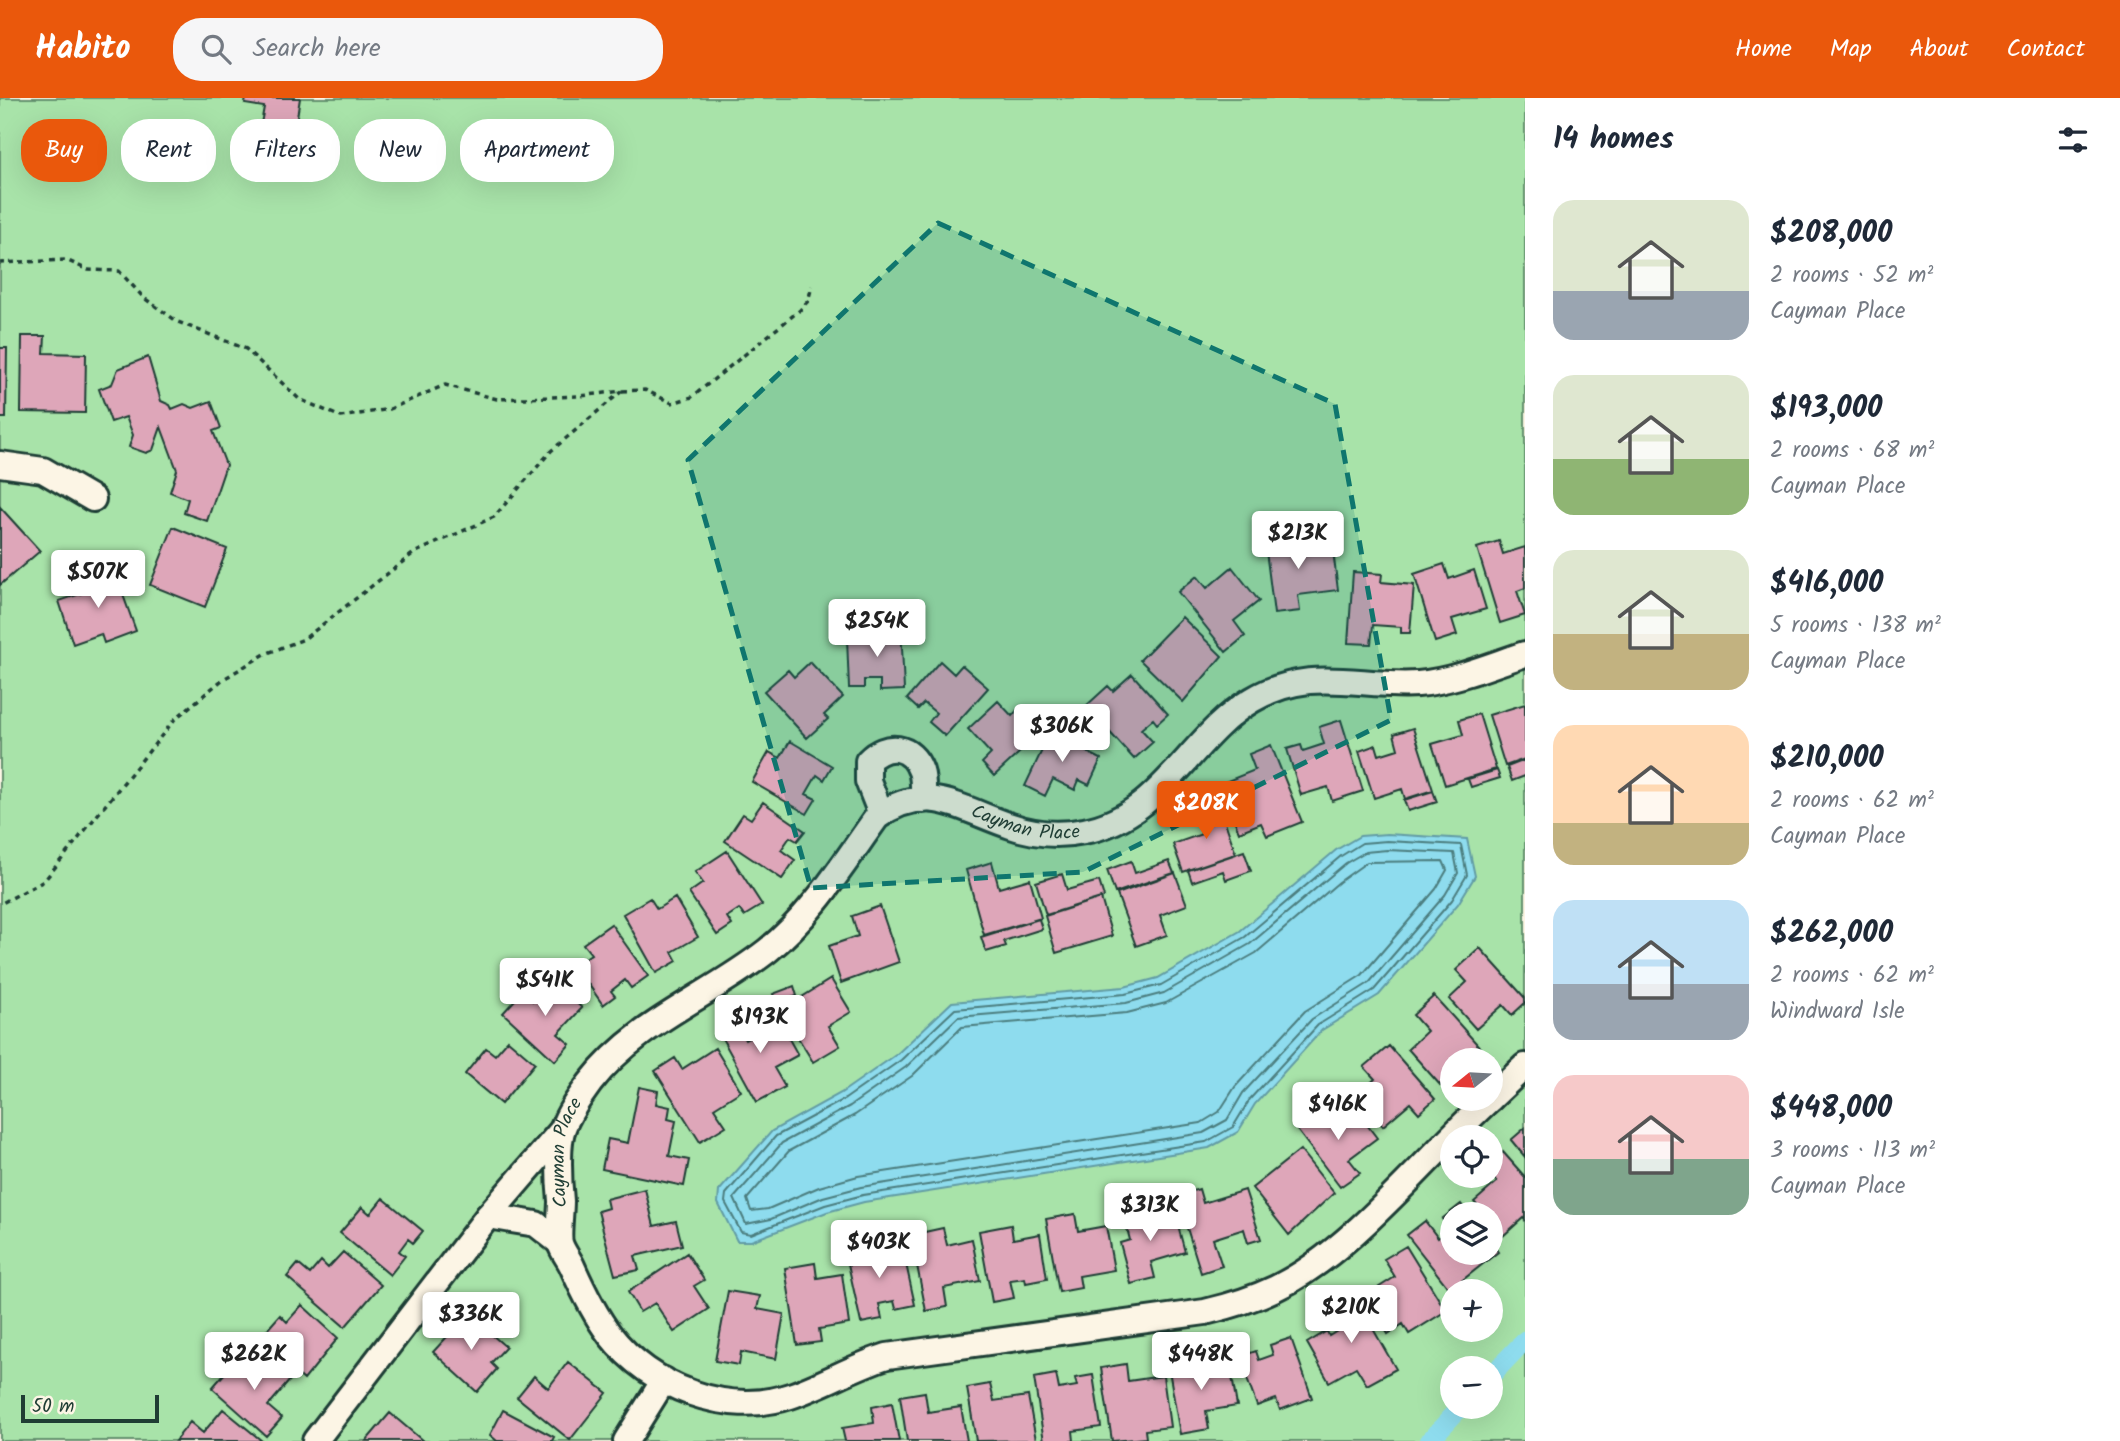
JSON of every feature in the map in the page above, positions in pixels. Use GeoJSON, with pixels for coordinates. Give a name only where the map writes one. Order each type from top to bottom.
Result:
{"type":"FeatureCollection","features":[{"type":"Feature","properties":{"kind":"street"},"geometry":{"type":"LineString","coordinates":[[0,464],[43,470],[93,499]]}},
{"type":"Feature","properties":{"kind":"street","name":"Cayman Place"},"geometry":{"type":"LineString","coordinates":[[1478,1111],[1329,1253],[1291,1280],[1237,1304],[1205,1312],[887,1356],[857,1365],[788,1397],[757,1403],[711,1399],[664,1380],[634,1359],[613,1339],[596,1316],[559,1242],[562,1223],[559,1185],[562,1130],[575,1103],[605,1065],[630,1041],[765,952],[795,926],[881,814],[901,803],[923,800],[958,803],[1023,830],[1054,834],[1085,831],[1114,822],[1141,807],[1237,710],[1263,694],[1304,682],[1335,679],[1419,684],[1446,679],[1525,654]]}},
{"type":"Feature","properties":{"kind":"street"},"geometry":{"type":"LineString","coordinates":[[881,814],[868,781],[868,761],[877,752],[892,748],[906,750],[917,761],[922,775],[923,800]]}},
{"type":"Feature","properties":{"kind":"street","name":"Cayman Place"},"geometry":{"type":"LineString","coordinates":[[1503,1087],[1525,1066]]}},
{"type":"Feature","properties":{"kind":"street"},"geometry":{"type":"LineString","coordinates":[[315,1441],[488,1216],[562,1130]]}},
{"type":"Feature","properties":{"kind":"street"},"geometry":{"type":"LineString","coordinates":[[488,1216],[536,1224],[559,1242]]}},
{"type":"Feature","properties":{"kind":"street"},"geometry":{"type":"LineString","coordinates":[[626,1441],[664,1380]]}},
{"type":"Feature","properties":{"kind":"path"},"geometry":{"type":"LineString","coordinates":[[0,263],[66,260],[88,270],[119,271],[144,298],[178,322],[246,349],[299,399],[341,417],[390,410],[445,385],[497,399],[645,390],[672,403],[692,397],[800,310],[808,301],[812,286]]}},
{"type":"Feature","properties":{"kind":"path"},"geometry":{"type":"LineString","coordinates":[[0,904],[44,881],[184,711],[233,673],[265,654],[304,639],[414,553],[494,517],[551,451],[622,391]]}},
{"type":"Feature","properties":{"kind":"highlighted area"},"geometry":{"type":"Polygon","coordinates":[[[938,223],[1335,404],[1391,720],[1083,872],[811,888],[688,460],[938,223]]]}},
{"type":"Feature","properties":{"kind":"green space"},"geometry":{"type":"Polygon","coordinates":[[[0,98],[1525,98],[1525,1441],[0,1441],[0,98]]]}},
{"type":"Feature","properties":{"kind":"water"},"geometry":{"type":"Polygon","coordinates":[[[1387,834],[1467,839],[1475,876],[1458,904],[1379,995],[1322,1030],[1255,1104],[1238,1132],[1209,1148],[864,1202],[827,1212],[751,1241],[737,1241],[718,1203],[719,1191],[772,1131],[841,1093],[897,1054],[952,1002],[1124,987],[1158,978],[1240,931],[1336,850],[1360,836],[1387,834]]]}},
{"type":"Feature","properties":{"kind":"building"},"geometry":{"type":"Polygon","coordinates":[[[246,98],[300,98],[297,119],[262,119],[264,107],[245,104],[246,98]]]}},
{"type":"Feature","properties":{"kind":"building"},"geometry":{"type":"Polygon","coordinates":[[[22,336],[45,336],[44,353],[86,354],[85,413],[21,412],[22,336]]]}},
{"type":"Feature","properties":{"kind":"building"},"geometry":{"type":"Polygon","coordinates":[[[0,348],[7,348],[6,418],[0,418],[0,348]]]}},
{"type":"Feature","properties":{"kind":"building"},"geometry":{"type":"Polygon","coordinates":[[[148,357],[161,401],[172,409],[184,404],[193,408],[211,401],[221,428],[213,431],[226,465],[207,521],[184,513],[188,499],[170,492],[177,470],[161,427],[153,450],[146,453],[129,447],[133,435],[126,417],[111,422],[99,389],[112,384],[118,369],[148,357]]]}},
{"type":"Feature","properties":{"kind":"building"},"geometry":{"type":"Polygon","coordinates":[[[0,507],[40,551],[0,585],[0,507]]]}},
{"type":"Feature","properties":{"kind":"building"},"geometry":{"type":"Polygon","coordinates":[[[173,527],[227,549],[205,607],[150,585],[173,527]]]}},
{"type":"Feature","properties":{"kind":"building"},"geometry":{"type":"Polygon","coordinates":[[[1288,532],[1290,544],[1306,542],[1307,546],[1332,543],[1338,590],[1298,595],[1300,611],[1274,614],[1264,535],[1288,532]]]}},
{"type":"Feature","properties":{"kind":"building"},"geometry":{"type":"Polygon","coordinates":[[[1499,541],[1503,554],[1525,547],[1525,588],[1517,591],[1525,615],[1500,623],[1477,548],[1499,541]]]}},
{"type":"Feature","properties":{"kind":"building"},"geometry":{"type":"Polygon","coordinates":[[[1444,564],[1449,579],[1474,570],[1486,609],[1452,619],[1457,635],[1435,642],[1414,574],[1444,564]]]}},
{"type":"Feature","properties":{"kind":"building"},"geometry":{"type":"Polygon","coordinates":[[[113,567],[136,631],[104,643],[101,634],[73,644],[59,601],[92,590],[87,577],[113,567]]]}},
{"type":"Feature","properties":{"kind":"building"},"geometry":{"type":"Polygon","coordinates":[[[1232,567],[1259,601],[1234,621],[1245,636],[1226,652],[1178,592],[1197,576],[1207,588],[1232,567]]]}},
{"type":"Feature","properties":{"kind":"building"},"geometry":{"type":"Polygon","coordinates":[[[1353,572],[1382,574],[1381,582],[1414,585],[1410,633],[1401,633],[1401,627],[1373,625],[1371,644],[1348,643],[1353,572]]]}},
{"type":"Feature","properties":{"kind":"building"},"geometry":{"type":"Polygon","coordinates":[[[1182,617],[1222,656],[1183,702],[1140,660],[1182,617]]]}},
{"type":"Feature","properties":{"kind":"building"},"geometry":{"type":"Polygon","coordinates":[[[901,625],[904,690],[880,691],[880,680],[864,680],[864,688],[849,688],[847,638],[868,637],[868,627],[901,625]]]}},
{"type":"Feature","properties":{"kind":"building"},"geometry":{"type":"Polygon","coordinates":[[[940,661],[954,674],[962,665],[988,688],[945,736],[929,722],[936,713],[924,703],[918,709],[907,699],[940,661]]]}},
{"type":"Feature","properties":{"kind":"building"},"geometry":{"type":"Polygon","coordinates":[[[810,662],[843,697],[824,715],[828,719],[807,738],[764,691],[788,670],[794,677],[810,662]]]}},
{"type":"Feature","properties":{"kind":"building"},"geometry":{"type":"Polygon","coordinates":[[[1132,674],[1168,714],[1157,724],[1153,719],[1141,729],[1153,742],[1134,759],[1086,706],[1108,686],[1113,691],[1132,674]]]}},
{"type":"Feature","properties":{"kind":"building"},"geometry":{"type":"Polygon","coordinates":[[[998,701],[1012,716],[1021,706],[1044,730],[994,776],[982,763],[991,754],[968,729],[998,701]]]}},
{"type":"Feature","properties":{"kind":"building"},"geometry":{"type":"Polygon","coordinates":[[[1525,704],[1525,759],[1505,766],[1489,715],[1525,704]]]}},
{"type":"Feature","properties":{"kind":"building"},"geometry":{"type":"Polygon","coordinates":[[[1479,714],[1496,769],[1445,785],[1432,744],[1463,735],[1459,720],[1479,714]]]}},
{"type":"Feature","properties":{"kind":"building"},"geometry":{"type":"Polygon","coordinates":[[[1341,720],[1363,791],[1332,801],[1328,787],[1301,795],[1287,749],[1301,745],[1303,751],[1324,744],[1319,727],[1341,720]]]}},
{"type":"Feature","properties":{"kind":"building"},"geometry":{"type":"Polygon","coordinates":[[[1053,727],[1070,735],[1067,742],[1101,759],[1089,785],[1079,780],[1075,790],[1053,779],[1045,796],[1025,786],[1053,727]]]}},
{"type":"Feature","properties":{"kind":"building"},"geometry":{"type":"Polygon","coordinates":[[[1413,728],[1433,790],[1405,799],[1402,789],[1374,798],[1359,751],[1376,745],[1379,755],[1398,749],[1394,734],[1413,728]]]}},
{"type":"Feature","properties":{"kind":"building"},"geometry":{"type":"Polygon","coordinates":[[[790,741],[832,766],[824,780],[817,775],[806,794],[816,799],[807,814],[752,782],[769,752],[780,758],[790,741]]]}},
{"type":"Feature","properties":{"kind":"building"},"geometry":{"type":"Polygon","coordinates":[[[1271,745],[1302,822],[1267,836],[1261,823],[1239,832],[1220,784],[1255,770],[1249,754],[1271,745]]]}},
{"type":"Feature","properties":{"kind":"building"},"geometry":{"type":"Polygon","coordinates":[[[1525,760],[1525,776],[1512,781],[1507,767],[1525,760]]]}},
{"type":"Feature","properties":{"kind":"building"},"geometry":{"type":"Polygon","coordinates":[[[1497,770],[1500,778],[1471,787],[1468,779],[1497,770]]]}},
{"type":"Feature","properties":{"kind":"building"},"geometry":{"type":"Polygon","coordinates":[[[1433,791],[1437,802],[1408,811],[1404,800],[1433,791]]]}},
{"type":"Feature","properties":{"kind":"building"},"geometry":{"type":"Polygon","coordinates":[[[763,802],[805,831],[797,841],[790,837],[781,850],[795,860],[782,879],[725,841],[743,814],[751,819],[763,802]]]}},
{"type":"Feature","properties":{"kind":"building"},"geometry":{"type":"Polygon","coordinates":[[[1219,804],[1236,854],[1183,872],[1173,844],[1202,834],[1194,812],[1219,804]]]}},
{"type":"Feature","properties":{"kind":"building"},"geometry":{"type":"Polygon","coordinates":[[[727,851],[762,905],[744,916],[739,909],[727,917],[732,925],[717,935],[689,893],[703,883],[695,872],[727,851]]]}},
{"type":"Feature","properties":{"kind":"building"},"geometry":{"type":"Polygon","coordinates":[[[1244,851],[1251,871],[1226,880],[1223,871],[1192,882],[1188,870],[1244,851]]]}},
{"type":"Feature","properties":{"kind":"building"},"geometry":{"type":"Polygon","coordinates":[[[1131,861],[1135,873],[1169,861],[1174,873],[1115,893],[1107,870],[1131,861]]]}},
{"type":"Feature","properties":{"kind":"building"},"geometry":{"type":"Polygon","coordinates":[[[992,862],[999,888],[1030,879],[1041,918],[984,935],[966,870],[992,862]]]}},
{"type":"Feature","properties":{"kind":"building"},"geometry":{"type":"Polygon","coordinates":[[[1175,873],[1187,905],[1160,915],[1167,935],[1136,946],[1117,894],[1175,873]]]}},
{"type":"Feature","properties":{"kind":"building"},"geometry":{"type":"Polygon","coordinates":[[[1062,874],[1067,890],[1099,881],[1104,897],[1046,915],[1036,882],[1062,874]]]}},
{"type":"Feature","properties":{"kind":"building"},"geometry":{"type":"Polygon","coordinates":[[[650,898],[657,909],[675,898],[698,937],[672,952],[677,961],[656,973],[623,914],[650,898]]]}},
{"type":"Feature","properties":{"kind":"building"},"geometry":{"type":"Polygon","coordinates":[[[1101,898],[1112,936],[1056,953],[1045,916],[1101,898]]]}},
{"type":"Feature","properties":{"kind":"building"},"geometry":{"type":"Polygon","coordinates":[[[880,906],[899,962],[841,983],[829,946],[858,936],[852,916],[880,906]]]}},
{"type":"Feature","properties":{"kind":"building"},"geometry":{"type":"Polygon","coordinates":[[[1039,919],[1042,929],[1004,941],[1006,946],[986,952],[981,937],[1039,919]]]}},
{"type":"Feature","properties":{"kind":"building"},"geometry":{"type":"Polygon","coordinates":[[[611,924],[648,976],[631,988],[625,980],[611,991],[615,996],[603,1005],[575,965],[591,954],[583,944],[611,924]]]}},
{"type":"Feature","properties":{"kind":"building"},"geometry":{"type":"Polygon","coordinates":[[[1480,948],[1525,998],[1525,1003],[1512,1015],[1503,1005],[1476,1029],[1449,999],[1467,982],[1456,970],[1480,948]]]}},
{"type":"Feature","properties":{"kind":"building"},"geometry":{"type":"Polygon","coordinates":[[[831,979],[851,1012],[828,1026],[840,1046],[813,1062],[781,1010],[831,979]]]}},
{"type":"Feature","properties":{"kind":"building"},"geometry":{"type":"Polygon","coordinates":[[[553,981],[582,1008],[558,1034],[570,1044],[555,1061],[503,1013],[523,991],[533,1001],[553,981]]]}},
{"type":"Feature","properties":{"kind":"building"},"geometry":{"type":"Polygon","coordinates":[[[794,986],[797,996],[777,1003],[773,994],[794,986]]]}},
{"type":"Feature","properties":{"kind":"building"},"geometry":{"type":"Polygon","coordinates":[[[1434,996],[1481,1048],[1440,1048],[1440,1085],[1408,1049],[1427,1031],[1413,1015],[1434,996]]]}},
{"type":"Feature","properties":{"kind":"building"},"geometry":{"type":"Polygon","coordinates":[[[774,1012],[798,1055],[774,1068],[785,1087],[757,1102],[717,1029],[734,1020],[745,1040],[762,1031],[757,1022],[774,1012]]]}},
{"type":"Feature","properties":{"kind":"building"},"geometry":{"type":"Polygon","coordinates":[[[508,1040],[535,1063],[501,1104],[465,1074],[486,1048],[495,1055],[508,1040]]]}},
{"type":"Feature","properties":{"kind":"building"},"geometry":{"type":"Polygon","coordinates":[[[1389,1046],[1435,1099],[1419,1113],[1410,1103],[1383,1126],[1356,1096],[1375,1079],[1364,1067],[1389,1046]]]}},
{"type":"Feature","properties":{"kind":"building"},"geometry":{"type":"Polygon","coordinates":[[[715,1048],[741,1091],[714,1108],[726,1126],[700,1142],[655,1071],[675,1058],[682,1069],[715,1048]]]}},
{"type":"Feature","properties":{"kind":"building"},"geometry":{"type":"Polygon","coordinates":[[[639,1087],[658,1091],[656,1104],[670,1107],[668,1119],[676,1121],[669,1156],[689,1160],[684,1186],[602,1169],[608,1139],[628,1143],[639,1087]]]}},
{"type":"Feature","properties":{"kind":"building"},"geometry":{"type":"Polygon","coordinates":[[[1352,1105],[1377,1138],[1349,1159],[1360,1173],[1340,1187],[1297,1130],[1321,1111],[1330,1122],[1352,1105]]]}},
{"type":"Feature","properties":{"kind":"building"},"geometry":{"type":"Polygon","coordinates":[[[1525,1128],[1525,1157],[1511,1140],[1525,1128]]]}},
{"type":"Feature","properties":{"kind":"building"},"geometry":{"type":"Polygon","coordinates":[[[1300,1150],[1334,1193],[1289,1235],[1252,1188],[1300,1150]]]}},
{"type":"Feature","properties":{"kind":"building"},"geometry":{"type":"Polygon","coordinates":[[[1503,1152],[1525,1177],[1525,1220],[1523,1218],[1503,1236],[1503,1202],[1474,1202],[1490,1188],[1503,1188],[1503,1152]]]}},
{"type":"Feature","properties":{"kind":"building"},"geometry":{"type":"Polygon","coordinates":[[[645,1189],[654,1226],[676,1221],[682,1245],[635,1256],[639,1270],[615,1275],[598,1211],[608,1208],[606,1199],[645,1189]]]}},
{"type":"Feature","properties":{"kind":"building"},"geometry":{"type":"Polygon","coordinates":[[[1199,1189],[1203,1203],[1245,1190],[1261,1239],[1248,1243],[1244,1229],[1213,1239],[1222,1266],[1201,1273],[1177,1196],[1199,1189]]]}},
{"type":"Feature","properties":{"kind":"building"},"geometry":{"type":"Polygon","coordinates":[[[383,1198],[423,1231],[413,1243],[408,1239],[399,1251],[405,1256],[390,1275],[340,1233],[362,1207],[370,1214],[383,1198]]]}},
{"type":"Feature","properties":{"kind":"building"},"geometry":{"type":"Polygon","coordinates":[[[1153,1209],[1155,1216],[1174,1211],[1185,1252],[1151,1262],[1155,1278],[1131,1284],[1120,1243],[1130,1240],[1124,1217],[1153,1209]]]}},
{"type":"Feature","properties":{"kind":"building"},"geometry":{"type":"Polygon","coordinates":[[[1075,1214],[1078,1231],[1106,1226],[1114,1270],[1079,1276],[1081,1288],[1059,1292],[1046,1219],[1075,1214]]]}},
{"type":"Feature","properties":{"kind":"building"},"geometry":{"type":"Polygon","coordinates":[[[1425,1221],[1438,1238],[1440,1236],[1440,1265],[1482,1265],[1464,1279],[1441,1279],[1407,1235],[1425,1221]]]}},
{"type":"Feature","properties":{"kind":"building"},"geometry":{"type":"Polygon","coordinates":[[[1011,1225],[1013,1239],[1040,1234],[1047,1279],[1026,1283],[1025,1278],[1010,1280],[1014,1298],[992,1302],[979,1231],[1011,1225]]]}},
{"type":"Feature","properties":{"kind":"building"},"geometry":{"type":"Polygon","coordinates":[[[943,1228],[947,1245],[972,1239],[980,1281],[944,1288],[947,1307],[926,1311],[911,1235],[943,1228]]]}},
{"type":"Feature","properties":{"kind":"building"},"geometry":{"type":"Polygon","coordinates":[[[879,1243],[882,1255],[903,1250],[915,1305],[896,1309],[894,1301],[879,1304],[882,1319],[861,1323],[845,1250],[879,1243]]]}},
{"type":"Feature","properties":{"kind":"building"},"geometry":{"type":"Polygon","coordinates":[[[1406,1246],[1440,1301],[1440,1315],[1409,1334],[1403,1324],[1388,1334],[1365,1296],[1395,1277],[1384,1259],[1406,1246]]]}},
{"type":"Feature","properties":{"kind":"building"},"geometry":{"type":"Polygon","coordinates":[[[343,1252],[381,1285],[345,1327],[287,1277],[298,1264],[310,1274],[321,1261],[328,1268],[343,1252]]]}},
{"type":"Feature","properties":{"kind":"building"},"geometry":{"type":"Polygon","coordinates":[[[687,1253],[704,1280],[694,1286],[709,1309],[674,1332],[655,1303],[640,1312],[628,1292],[687,1253]]]}},
{"type":"Feature","properties":{"kind":"building"},"geometry":{"type":"Polygon","coordinates":[[[815,1263],[817,1278],[842,1274],[849,1324],[819,1329],[821,1342],[797,1345],[785,1268],[815,1263]]]}},
{"type":"Feature","properties":{"kind":"building"},"geometry":{"type":"Polygon","coordinates":[[[728,1291],[760,1296],[757,1309],[784,1314],[776,1359],[741,1352],[739,1365],[715,1361],[728,1291]]]}},
{"type":"Feature","properties":{"kind":"building"},"geometry":{"type":"Polygon","coordinates":[[[1352,1292],[1396,1369],[1367,1385],[1356,1367],[1329,1382],[1307,1343],[1327,1331],[1329,1336],[1342,1328],[1329,1305],[1352,1292]]]}},
{"type":"Feature","properties":{"kind":"building"},"geometry":{"type":"Polygon","coordinates":[[[302,1305],[338,1338],[304,1380],[259,1339],[280,1315],[287,1322],[302,1305]]]}},
{"type":"Feature","properties":{"kind":"building"},"geometry":{"type":"Polygon","coordinates":[[[468,1314],[506,1347],[491,1363],[497,1369],[477,1392],[433,1352],[468,1314]]]}},
{"type":"Feature","properties":{"kind":"building"},"geometry":{"type":"Polygon","coordinates":[[[1291,1338],[1312,1398],[1280,1410],[1276,1399],[1257,1406],[1239,1357],[1256,1351],[1259,1360],[1273,1355],[1270,1345],[1291,1338]]]}},
{"type":"Feature","properties":{"kind":"building"},"geometry":{"type":"Polygon","coordinates":[[[260,1353],[290,1380],[268,1406],[282,1418],[266,1436],[212,1388],[231,1366],[241,1374],[260,1353]]]}},
{"type":"Feature","properties":{"kind":"building"},"geometry":{"type":"Polygon","coordinates":[[[1229,1359],[1237,1406],[1206,1411],[1209,1429],[1180,1434],[1168,1364],[1229,1359]]]}},
{"type":"Feature","properties":{"kind":"building"},"geometry":{"type":"Polygon","coordinates":[[[568,1362],[607,1393],[570,1440],[517,1397],[534,1376],[548,1388],[568,1362]]]}},
{"type":"Feature","properties":{"kind":"building"},"geometry":{"type":"Polygon","coordinates":[[[1126,1364],[1128,1381],[1163,1376],[1170,1427],[1145,1430],[1146,1438],[1112,1441],[1101,1368],[1126,1364]]]}},
{"type":"Feature","properties":{"kind":"building"},"geometry":{"type":"Polygon","coordinates":[[[1056,1374],[1059,1389],[1077,1386],[1075,1378],[1093,1375],[1101,1427],[1073,1431],[1074,1441],[1044,1441],[1034,1378],[1056,1374]]]}},
{"type":"Feature","properties":{"kind":"building"},"geometry":{"type":"Polygon","coordinates":[[[990,1384],[994,1401],[1028,1396],[1036,1440],[976,1441],[967,1388],[990,1384]]]}},
{"type":"Feature","properties":{"kind":"building"},"geometry":{"type":"Polygon","coordinates":[[[925,1392],[928,1412],[961,1407],[967,1441],[907,1441],[900,1396],[925,1392]]]}},
{"type":"Feature","properties":{"kind":"building"},"geometry":{"type":"Polygon","coordinates":[[[892,1403],[899,1441],[845,1441],[842,1428],[874,1423],[872,1407],[892,1403]]]}},
{"type":"Feature","properties":{"kind":"building"},"geometry":{"type":"Polygon","coordinates":[[[223,1409],[262,1441],[175,1441],[190,1422],[203,1433],[223,1409]]]}},
{"type":"Feature","properties":{"kind":"building"},"geometry":{"type":"Polygon","coordinates":[[[503,1410],[554,1437],[552,1441],[497,1441],[490,1435],[503,1410]]]}},
{"type":"Feature","properties":{"kind":"building"},"geometry":{"type":"Polygon","coordinates":[[[390,1413],[423,1441],[366,1441],[390,1413]]]}},
{"type":"Feature","properties":{"kind":"waterway"},"geometry":{"type":"LineString","coordinates":[[1503,1363],[1525,1340]]}},
{"type":"Feature","properties":{"kind":"waterway"},"geometry":{"type":"LineString","coordinates":[[1429,1441],[1450,1419]]}}]}
